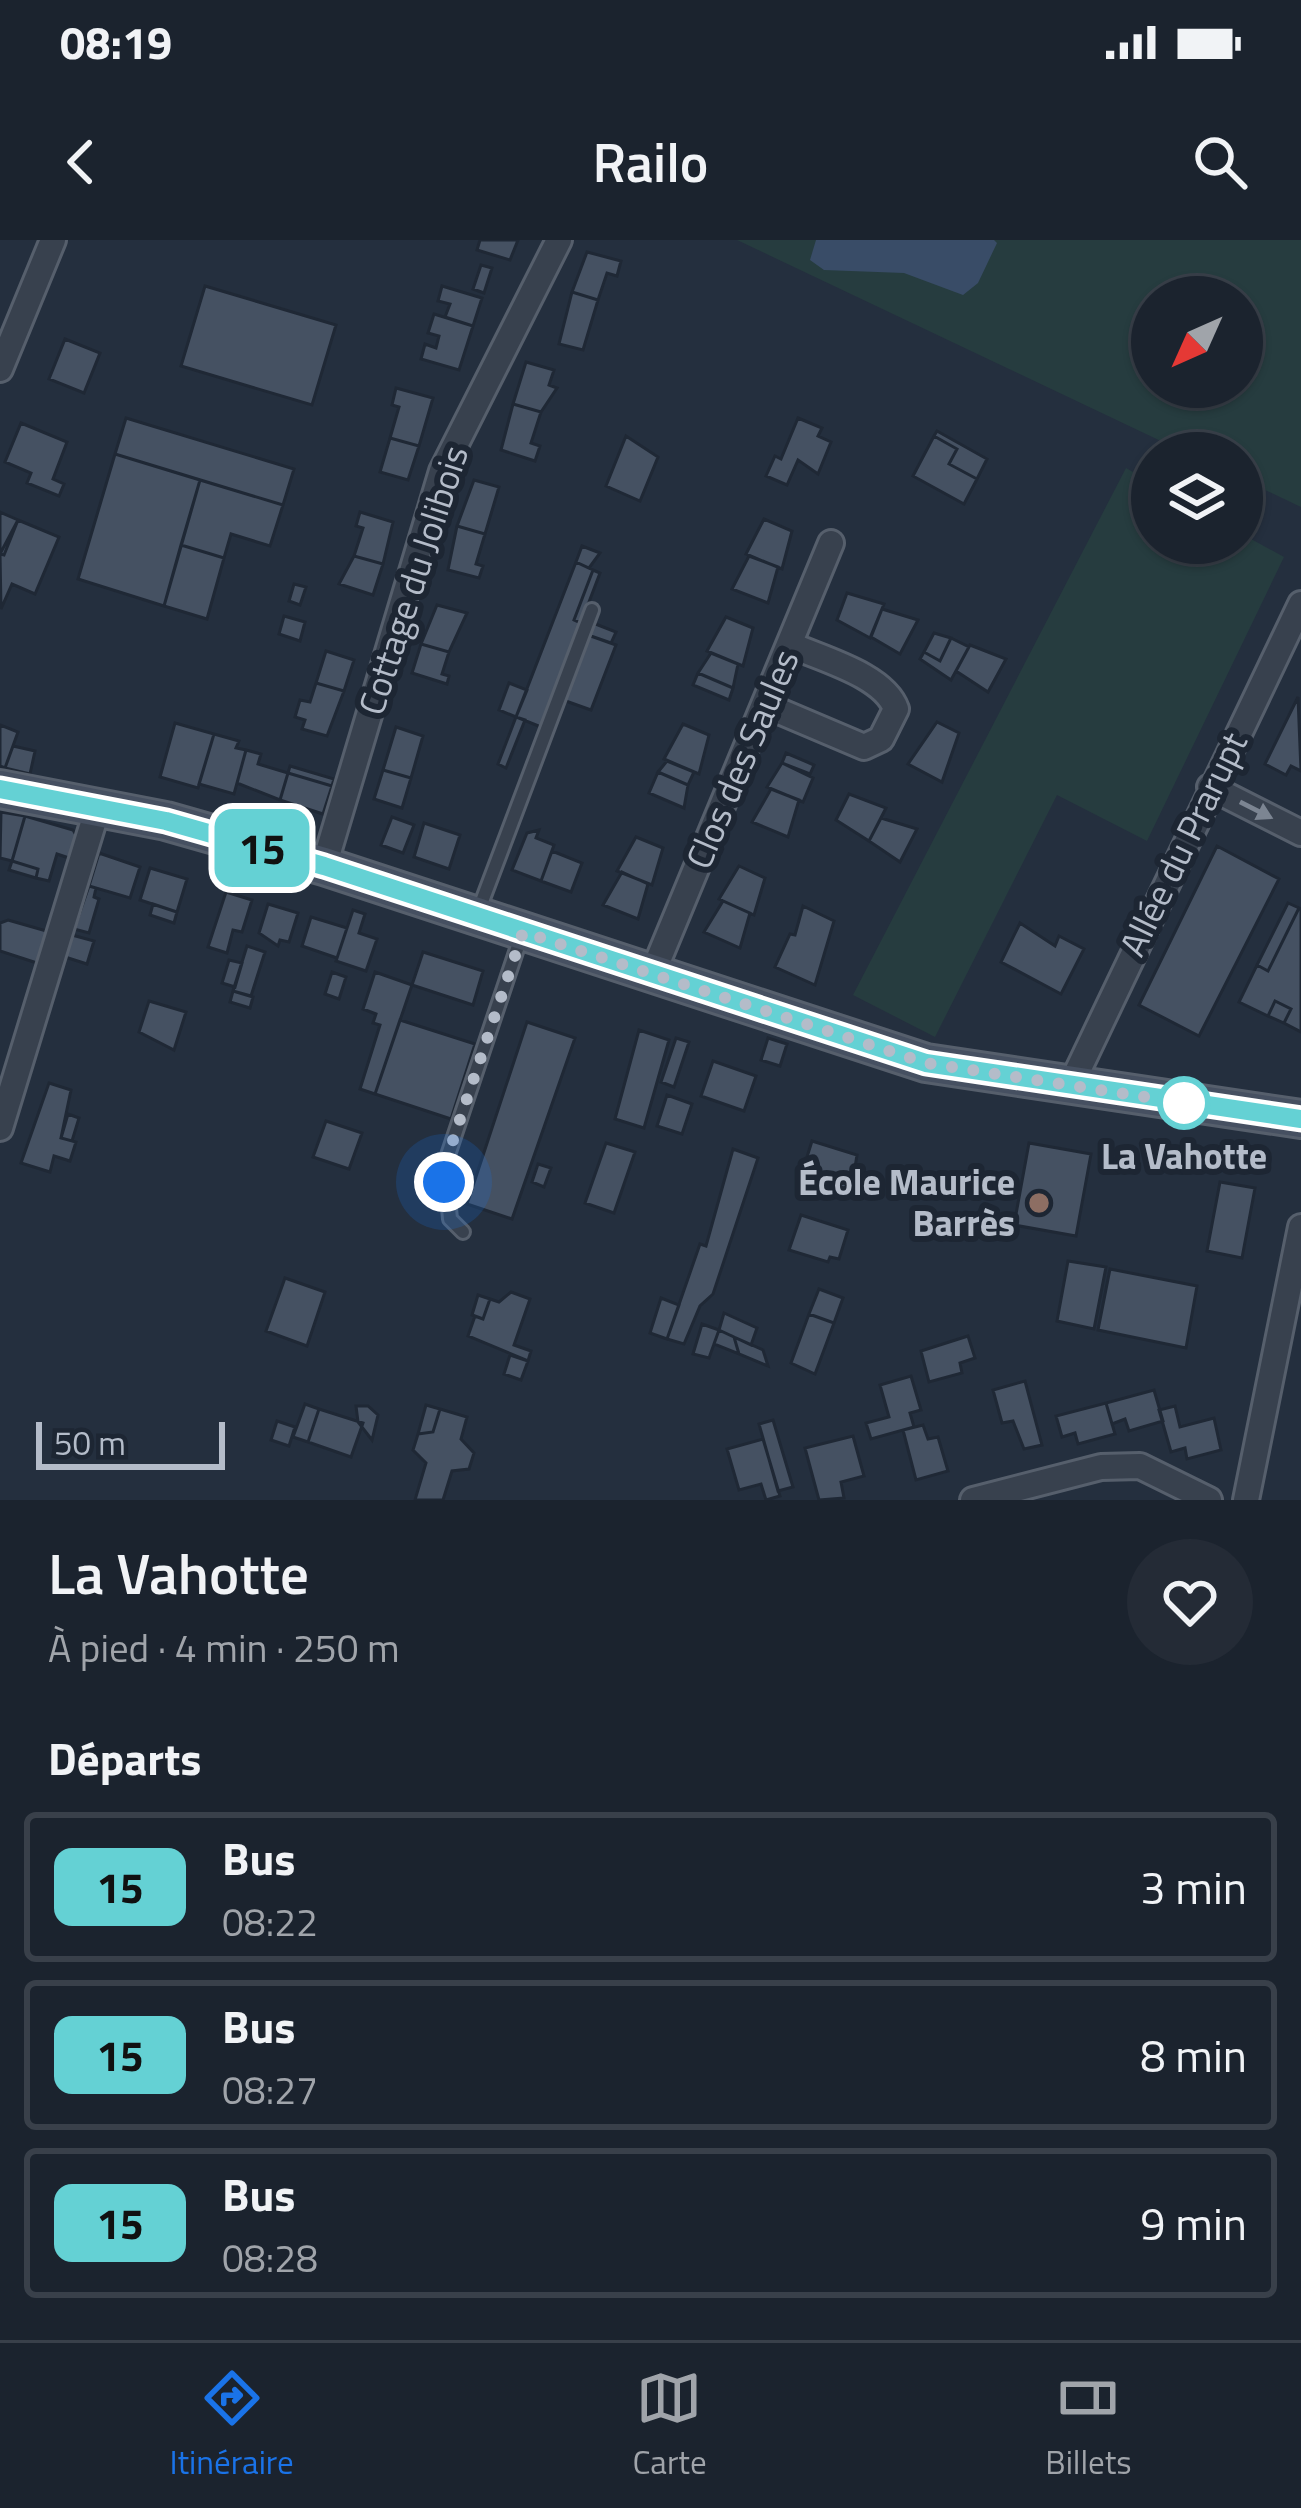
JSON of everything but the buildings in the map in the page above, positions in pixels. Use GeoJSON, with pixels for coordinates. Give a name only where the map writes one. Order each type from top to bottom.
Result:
{"type":"FeatureCollection","features":[{"type":"Feature","properties":{"kind":"main road"},"geometry":{"type":"LineString","coordinates":[[0,789],[98,807],[324,866],[926,1063],[1301,1119]]}},
{"type":"Feature","properties":{"kind":"street"},"geometry":{"type":"LineString","coordinates":[[0,369],[53,240]]}},
{"type":"Feature","properties":{"kind":"street","name":"Cottage du Jolibois"},"geometry":{"type":"LineString","coordinates":[[324,866],[442,471],[560,240]]}},
{"type":"Feature","properties":{"kind":"street","name":"Clos des Saules"},"geometry":{"type":"LineString","coordinates":[[652,974],[831,544]]}},
{"type":"Feature","properties":{"kind":"street","name":"Allée du Prarupt"},"geometry":{"type":"LineString","coordinates":[[1070,1087],[1301,604]]}},
{"type":"Feature","properties":{"kind":"street"},"geometry":{"type":"LineString","coordinates":[[764,704],[864,747],[881,740],[896,709],[891,695],[876,685],[791,644]]}},
{"type":"Feature","properties":{"kind":"street"},"geometry":{"type":"LineString","coordinates":[[1210,787],[1301,833]]}},
{"type":"Feature","properties":{"kind":"street"},"geometry":{"type":"LineString","coordinates":[[0,1128],[98,807]]}},
{"type":"Feature","properties":{"kind":"street"},"geometry":{"type":"LineString","coordinates":[[1246,1500],[1301,1227]]}},
{"type":"Feature","properties":{"kind":"street"},"geometry":{"type":"LineString","coordinates":[[973,1500],[1101,1467],[1140,1466],[1209,1500]]}},
{"type":"Feature","properties":{"kind":"lane"},"geometry":{"type":"LineString","coordinates":[[476,916],[592,610]]}},
{"type":"Feature","properties":{"kind":"lane"},"geometry":{"type":"LineString","coordinates":[[464,1232],[450,1219],[445,1164],[523,932]]}},
{"type":"Feature","properties":{"kind":"green space"},"geometry":{"type":"Polygon","coordinates":[[[737,240],[1301,240],[1301,507],[1263,489],[1263,432],[1142,432],[737,240]]]}},
{"type":"Feature","properties":{"kind":"green space"},"geometry":{"type":"Polygon","coordinates":[[[1126,468],[1131,471],[1131,564],[1263,564],[1263,546],[1284,557],[1147,841],[1057,795],[935,1037],[853,995],[1126,468]]]}},
{"type":"Feature","properties":{"kind":"water"},"geometry":{"type":"Polygon","coordinates":[[[816,240],[997,243],[978,283],[963,295],[904,273],[824,270],[810,260],[816,240]]]}},
{"type":"Feature","properties":{"kind":"bus line","name":"15"},"geometry":{"type":"LineString","coordinates":[[0,789],[166,821],[324,866],[926,1063],[1301,1119]]}},
{"type":"Feature","properties":{"kind":"place","name":"La Vahotte"},"geometry":{"type":"Point","coordinates":[1184,1103]}},
{"type":"Feature","properties":{"kind":"place","name":"École Maurice Barrès"},"geometry":{"type":"Point","coordinates":[1039,1203]}},
{"type":"Feature","properties":{"kind":"route"},"geometry":{"type":"LineString","coordinates":[[444,1182],[445,1164],[523,932],[926,1063],[1184,1103]]}}]}
